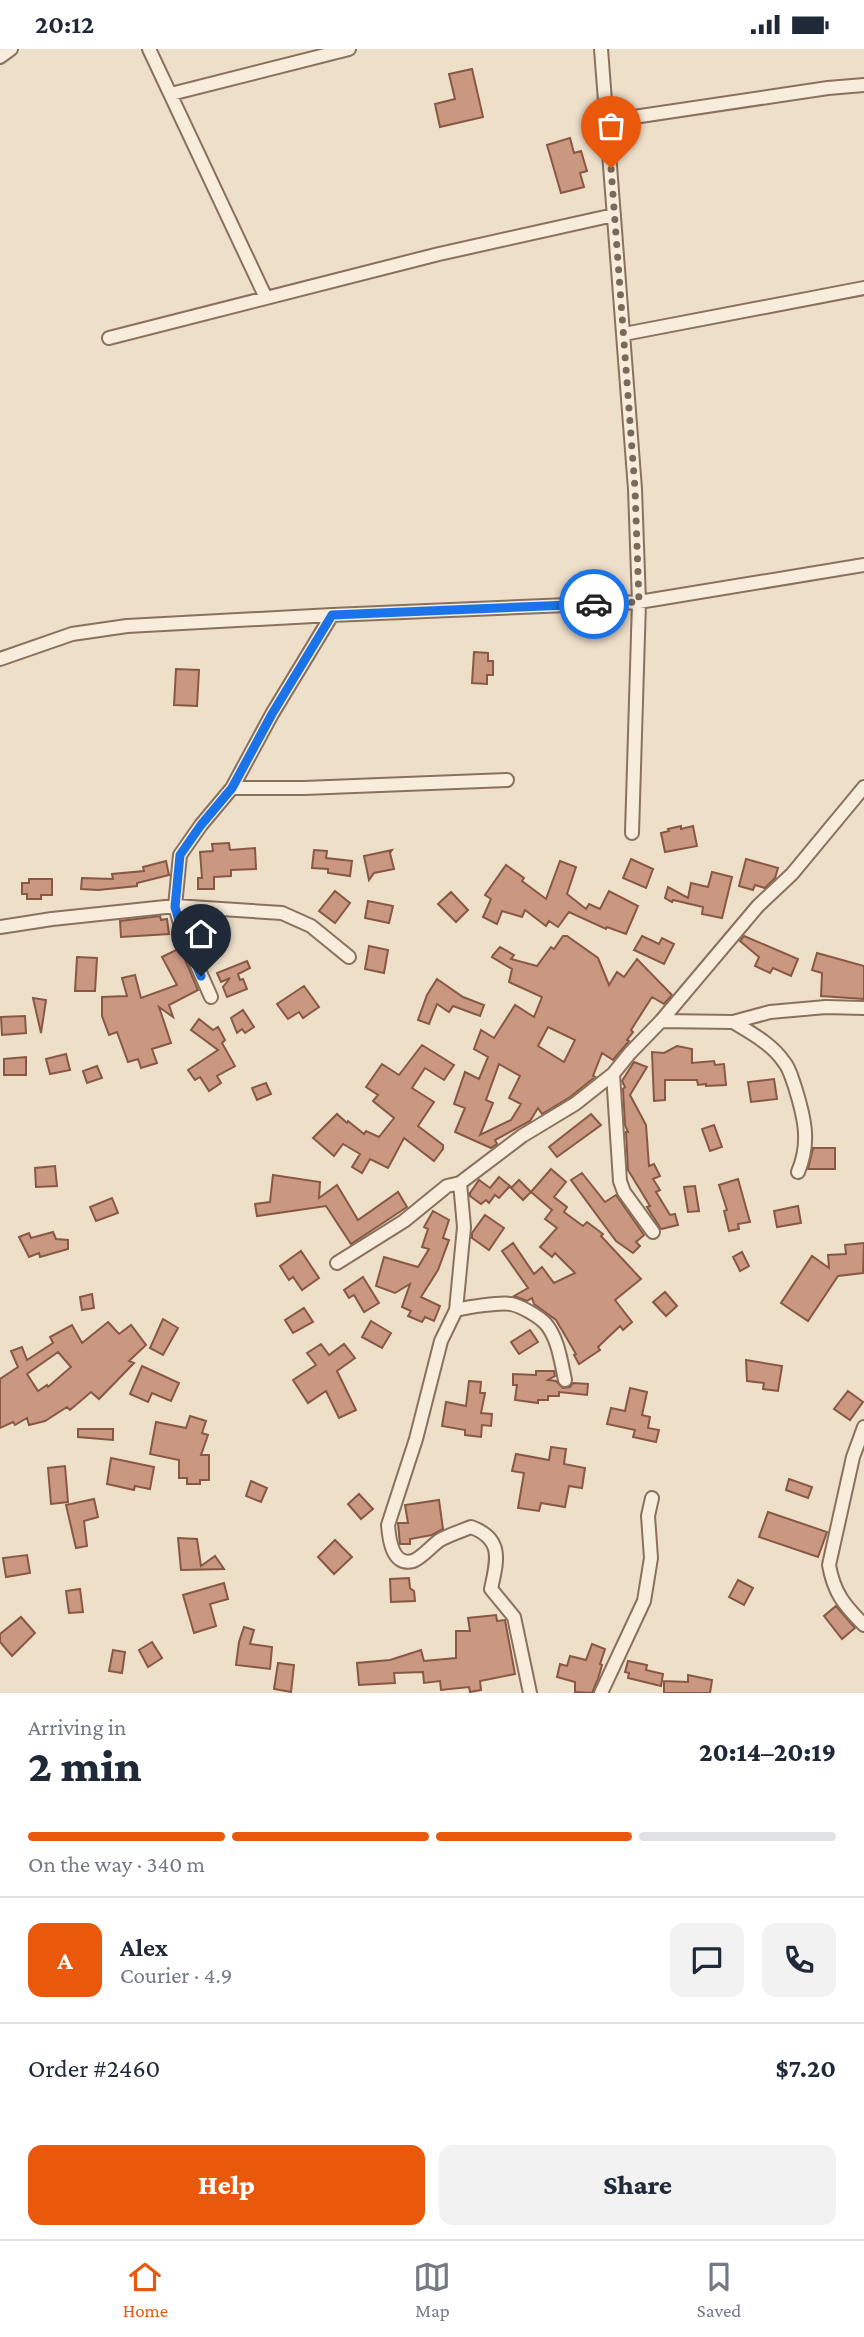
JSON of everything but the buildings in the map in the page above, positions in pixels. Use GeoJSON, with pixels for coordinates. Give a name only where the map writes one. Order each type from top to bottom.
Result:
{"type":"FeatureCollection","features":[{"type":"Feature","properties":{"kind":"street"},"geometry":{"type":"LineString","coordinates":[[0,57],[11,49]]}},
{"type":"Feature","properties":{"kind":"street"},"geometry":{"type":"LineString","coordinates":[[149,49],[266,298]]}},
{"type":"Feature","properties":{"kind":"street"},"geometry":{"type":"LineString","coordinates":[[172,94],[349,49]]}},
{"type":"Feature","properties":{"kind":"street"},"geometry":{"type":"LineString","coordinates":[[601,49],[635,489],[639,602],[632,833]]}},
{"type":"Feature","properties":{"kind":"street"},"geometry":{"type":"LineString","coordinates":[[607,121],[864,85]]}},
{"type":"Feature","properties":{"kind":"street"},"geometry":{"type":"LineString","coordinates":[[109,338],[439,254],[614,215]]}},
{"type":"Feature","properties":{"kind":"street"},"geometry":{"type":"LineString","coordinates":[[624,334],[864,288]]}},
{"type":"Feature","properties":{"kind":"street"},"geometry":{"type":"LineString","coordinates":[[0,659],[72,634],[127,626],[639,602],[864,565]]}},
{"type":"Feature","properties":{"kind":"street"},"geometry":{"type":"LineString","coordinates":[[211,997],[183,934],[175,907],[180,855],[232,788],[272,714],[332,615]]}},
{"type":"Feature","properties":{"kind":"street"},"geometry":{"type":"LineString","coordinates":[[232,788],[507,780]]}},
{"type":"Feature","properties":{"kind":"street"},"geometry":{"type":"LineString","coordinates":[[337,1263],[404,1221],[447,1187],[460,1183],[522,1136],[575,1104],[613,1074],[758,906],[792,874],[864,787]]}},
{"type":"Feature","properties":{"kind":"street"},"geometry":{"type":"LineString","coordinates":[[0,927],[175,907],[282,913],[311,926],[349,957]]}},
{"type":"Feature","properties":{"kind":"street"},"geometry":{"type":"LineString","coordinates":[[661,1021],[733,1022],[770,1012],[826,1007],[864,1008]]}},
{"type":"Feature","properties":{"kind":"street"},"geometry":{"type":"LineString","coordinates":[[733,1022],[757,1036],[785,1062],[806,1122],[799,1172]]}},
{"type":"Feature","properties":{"kind":"street"},"geometry":{"type":"LineString","coordinates":[[613,1074],[620,1181],[624,1192],[653,1232]]}},
{"type":"Feature","properties":{"kind":"street"},"geometry":{"type":"LineString","coordinates":[[460,1183],[464,1227],[456,1310],[441,1341],[416,1439],[388,1525],[394,1553],[402,1560],[409,1561],[440,1541],[471,1527],[488,1536],[497,1550],[491,1589],[514,1617],[530,1693]]}},
{"type":"Feature","properties":{"kind":"street"},"geometry":{"type":"LineString","coordinates":[[456,1310],[511,1304],[531,1314],[545,1324],[555,1342],[565,1380]]}},
{"type":"Feature","properties":{"kind":"street"},"geometry":{"type":"LineString","coordinates":[[864,1427],[853,1457],[829,1565],[832,1583],[841,1600],[864,1625]]}},
{"type":"Feature","properties":{"kind":"street"},"geometry":{"type":"LineString","coordinates":[[601,1693],[644,1601],[651,1558],[648,1516],[652,1498]]}},
{"type":"Feature","properties":{"kind":"way so far"},"geometry":{"type":"LineString","coordinates":[[594,604],[639,602],[635,489],[611,168]]}},
{"type":"Feature","properties":{"kind":"route"},"geometry":{"type":"LineString","coordinates":[[201,976],[175,907],[180,855],[232,788],[272,714],[332,615],[594,604]]}}]}
